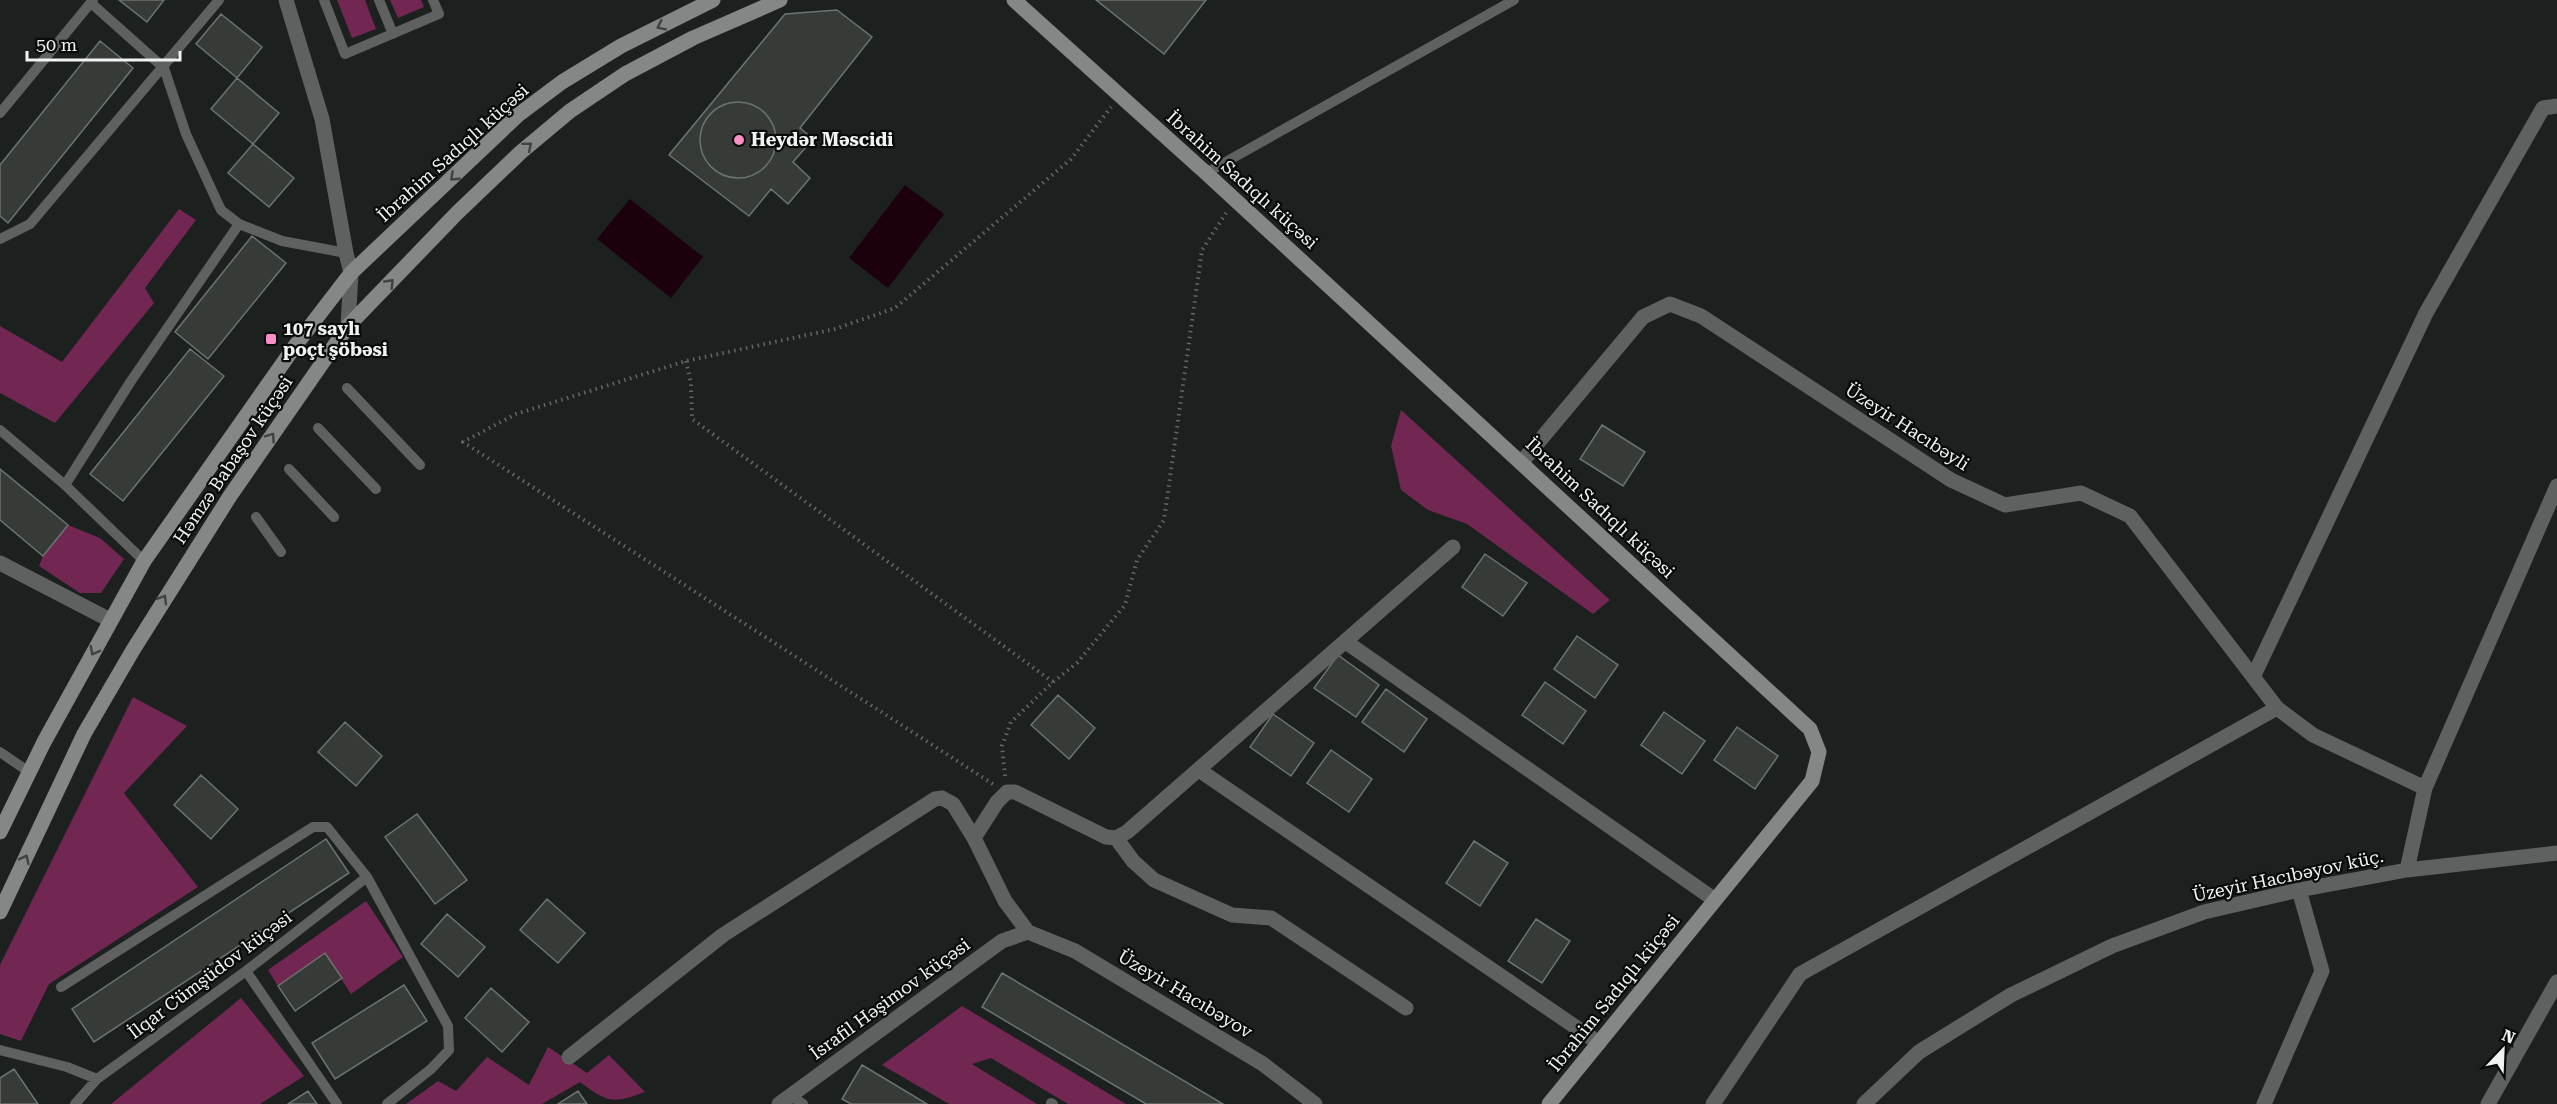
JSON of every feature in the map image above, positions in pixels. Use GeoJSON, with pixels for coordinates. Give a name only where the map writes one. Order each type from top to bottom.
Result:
{"type":"FeatureCollection","features":[{"type":"Feature","properties":{"kind":"street"},"geometry":{"type":"LineString","coordinates":[[286,0],[322,119],[351,273],[348,326]]}},
{"type":"Feature","properties":{"kind":"street","name":"İbrahim Sadıqlı küçəsi"},"geometry":{"type":"LineString","coordinates":[[351,273],[518,116],[562,82],[621,46],[713,0]]}},
{"type":"Feature","properties":{"kind":"street","name":"Həmzə Babaşov küçəsi"},"geometry":{"type":"LineString","coordinates":[[0,912],[84,734],[138,641],[230,496],[348,326],[457,213],[521,152],[570,111],[625,74],[693,38],[780,0]]}},
{"type":"Feature","properties":{"kind":"street","name":"İbrahim Sadıqlı küçəsi"},"geometry":{"type":"LineString","coordinates":[[1014,0],[1206,173],[1810,729],[1819,752],[1812,782],[1549,1104]]}},
{"type":"Feature","properties":{"kind":"street"},"geometry":{"type":"LineString","coordinates":[[2254,675],[2426,313],[2543,108],[2557,106]]}},
{"type":"Feature","properties":{"kind":"street","name":"Həmzə Babaşov küçəsi"},"geometry":{"type":"LineString","coordinates":[[0,832],[29,772],[144,561],[295,346],[351,273]]}},
{"type":"Feature","properties":{"kind":"street","name":"Üzeyir Hacıbəyli"},"geometry":{"type":"LineString","coordinates":[[1521,463],[1643,317],[1670,304],[1701,316],[1951,480],[1972,490],[2005,505],[2080,493],[2130,516],[2277,708],[2313,735],[2425,788]]}},
{"type":"Feature","properties":{"kind":"street"},"geometry":{"type":"LineString","coordinates":[[2407,870],[2425,788],[2557,486]]}},
{"type":"Feature","properties":{"kind":"street"},"geometry":{"type":"LineString","coordinates":[[974,838],[1006,792],[1016,792],[1106,837],[1116,838],[1127,832],[1453,547]]}},
{"type":"Feature","properties":{"kind":"street"},"geometry":{"type":"LineString","coordinates":[[0,563],[110,620]]}},
{"type":"Feature","properties":{"kind":"street"},"geometry":{"type":"LineString","coordinates":[[1346,642],[1715,900]]}},
{"type":"Feature","properties":{"kind":"street"},"geometry":{"type":"LineString","coordinates":[[1713,1104],[1800,974],[2277,708]]}},
{"type":"Feature","properties":{"kind":"street"},"geometry":{"type":"LineString","coordinates":[[1199,770],[1599,1043]]}},
{"type":"Feature","properties":{"kind":"street"},"geometry":{"type":"LineString","coordinates":[[569,1057],[723,935],[935,799],[942,798],[953,804],[974,838],[1005,901],[1028,932]]}},
{"type":"Feature","properties":{"kind":"street"},"geometry":{"type":"LineString","coordinates":[[1116,838],[1133,861],[1154,879],[1232,915],[1271,918],[1406,1008]]}},
{"type":"Feature","properties":{"kind":"street","name":"Üzeyir Hacıbəyov küç."},"geometry":{"type":"LineString","coordinates":[[1864,1104],[1919,1052],[2021,990],[2112,946],[2204,912],[2299,890],[2407,870],[2557,853]]}},
{"type":"Feature","properties":{"kind":"street"},"geometry":{"type":"LineString","coordinates":[[2264,1104],[2322,971],[2299,890]]}},
{"type":"Feature","properties":{"kind":"street","name":"İsrafil Həşimov küçəsi"},"geometry":{"type":"LineString","coordinates":[[791,1101],[1002,941],[1028,932]]}},
{"type":"Feature","properties":{"kind":"street","name":"Üzeyir Hacıbəyov"},"geometry":{"type":"LineString","coordinates":[[1028,932],[1075,951],[1263,1064],[1315,1104]]}},
{"type":"Feature","properties":{"kind":"street"},"geometry":{"type":"LineString","coordinates":[[2488,1104],[2557,982]]}},
{"type":"Feature","properties":{"kind":"lane"},"geometry":{"type":"LineString","coordinates":[[0,239],[30,224],[164,68],[219,0]]}},
{"type":"Feature","properties":{"kind":"lane"},"geometry":{"type":"LineString","coordinates":[[324,0],[345,54],[439,14],[433,0]]}},
{"type":"Feature","properties":{"kind":"lane"},"geometry":{"type":"LineString","coordinates":[[379,0],[393,34]]}},
{"type":"Feature","properties":{"kind":"lane"},"geometry":{"type":"LineString","coordinates":[[1206,173],[1514,0]]}},
{"type":"Feature","properties":{"kind":"lane"},"geometry":{"type":"LineString","coordinates":[[0,113],[92,1],[164,68],[186,134],[221,210],[239,224],[282,241],[346,253]]}},
{"type":"Feature","properties":{"kind":"lane"},"geometry":{"type":"LineString","coordinates":[[64,485],[131,381],[239,224]]}},
{"type":"Feature","properties":{"kind":"lane"},"geometry":{"type":"LineString","coordinates":[[347,388],[420,465]]}},
{"type":"Feature","properties":{"kind":"lane"},"geometry":{"type":"LineString","coordinates":[[318,428],[376,489]]}},
{"type":"Feature","properties":{"kind":"lane"},"geometry":{"type":"LineString","coordinates":[[0,430],[64,485],[144,561]]}},
{"type":"Feature","properties":{"kind":"lane"},"geometry":{"type":"LineString","coordinates":[[289,469],[334,517]]}},
{"type":"Feature","properties":{"kind":"lane"},"geometry":{"type":"LineString","coordinates":[[256,517],[281,552]]}},
{"type":"Feature","properties":{"kind":"lane"},"geometry":{"type":"LineString","coordinates":[[0,752],[29,772]]}},
{"type":"Feature","properties":{"kind":"lane"},"geometry":{"type":"LineString","coordinates":[[61,987],[314,827],[327,827],[368,877],[448,1026],[449,1050],[431,1069],[387,1104]]}},
{"type":"Feature","properties":{"kind":"lane","name":"İlqar Cümşüdov küçəsi"},"geometry":{"type":"LineString","coordinates":[[75,1104],[97,1079],[246,971],[368,877]]}},
{"type":"Feature","properties":{"kind":"lane"},"geometry":{"type":"LineString","coordinates":[[246,971],[337,1104]]}},
{"type":"Feature","properties":{"kind":"lane"},"geometry":{"type":"LineString","coordinates":[[0,1050],[67,1067],[97,1079]]}},
{"type":"Feature","properties":{"kind":"path"},"geometry":{"type":"LineString","coordinates":[[1006,792],[463,442],[516,414],[686,361],[834,329],[895,308],[1071,159],[1120,95]]}},
{"type":"Feature","properties":{"kind":"path"},"geometry":{"type":"LineString","coordinates":[[1006,792],[1002,746],[1011,722],[1053,682],[1077,663],[1125,605],[1137,560],[1164,520],[1202,250],[1234,199]]}},
{"type":"Feature","properties":{"kind":"path"},"geometry":{"type":"LineString","coordinates":[[686,361],[691,383],[692,419],[1053,682]]}},
{"type":"Feature","properties":{"kind":"shaded area"},"geometry":{"type":"Polygon","coordinates":[[[337,0],[365,0],[376,29],[352,38],[337,0]]]}},
{"type":"Feature","properties":{"kind":"shaded area"},"geometry":{"type":"Polygon","coordinates":[[[390,0],[421,0],[424,7],[398,18],[390,0]]]}},
{"type":"Feature","properties":{"kind":"shaded area"},"geometry":{"type":"Polygon","coordinates":[[[905,185],[944,214],[888,288],[849,258],[905,185]]]}},
{"type":"Feature","properties":{"kind":"shaded area"},"geometry":{"type":"Polygon","coordinates":[[[630,199],[703,257],[671,298],[597,239],[630,199]]]}},
{"type":"Feature","properties":{"kind":"shaded area"},"geometry":{"type":"Polygon","coordinates":[[[179,209],[196,220],[145,288],[154,303],[55,423],[0,393],[0,326],[62,362],[179,209]]]}},
{"type":"Feature","properties":{"kind":"shaded area"},"geometry":{"type":"Polygon","coordinates":[[[1401,410],[1610,600],[1593,614],[1467,524],[1428,510],[1401,490],[1391,446],[1401,410]]]}},
{"type":"Feature","properties":{"kind":"shaded area"},"geometry":{"type":"Polygon","coordinates":[[[68,525],[100,538],[124,559],[101,593],[80,593],[39,566],[43,556],[68,525]]]}},
{"type":"Feature","properties":{"kind":"shaded area"},"geometry":{"type":"Polygon","coordinates":[[[133,697],[187,726],[124,793],[198,887],[49,984],[21,1041],[0,1034],[0,965],[133,697]]]}},
{"type":"Feature","properties":{"kind":"shaded area"},"geometry":{"type":"Polygon","coordinates":[[[366,901],[403,957],[351,994],[325,954],[278,986],[268,970],[366,901]]]}},
{"type":"Feature","properties":{"kind":"shaded area"},"geometry":{"type":"Polygon","coordinates":[[[241,998],[304,1076],[260,1104],[111,1104],[241,998]]]}},
{"type":"Feature","properties":{"kind":"shaded area"},"geometry":{"type":"Polygon","coordinates":[[[962,1006],[1126,1104],[1068,1104],[991,1058],[972,1064],[1037,1104],[949,1104],[882,1065],[962,1006]]]}},
{"type":"Feature","properties":{"kind":"shaded area"},"geometry":{"type":"Polygon","coordinates":[[[548,1047],[587,1073],[609,1055],[645,1092],[618,1100],[604,1098],[580,1082],[542,1104],[406,1104],[438,1081],[456,1091],[487,1057],[529,1085],[548,1047]]]}},
{"type":"Feature","properties":{"kind":"building"},"geometry":{"type":"Polygon","coordinates":[[[119,0],[164,0],[147,22],[119,0]]]}},
{"type":"Feature","properties":{"kind":"building"},"geometry":{"type":"Polygon","coordinates":[[[1096,0],[1206,0],[1164,54],[1096,0]]]}},
{"type":"Feature","properties":{"kind":"building"},"geometry":{"type":"Polygon","coordinates":[[[837,10],[872,37],[800,128],[813,139],[793,162],[810,178],[788,204],[771,189],[749,216],[669,155],[785,14],[837,10]]]}},
{"type":"Feature","properties":{"kind":"building"},"geometry":{"type":"Polygon","coordinates":[[[221,14],[262,47],[237,78],[196,44],[221,14]]]}},
{"type":"Feature","properties":{"kind":"building"},"geometry":{"type":"Polygon","coordinates":[[[100,41],[133,68],[8,223],[0,216],[0,165],[100,41]]]}},
{"type":"Feature","properties":{"kind":"building"},"geometry":{"type":"Polygon","coordinates":[[[237,78],[279,113],[253,144],[211,109],[237,78]]]}},
{"type":"Feature","properties":{"kind":"building"},"geometry":{"type":"Polygon","coordinates":[[[738,102],[753,105],[765,113],[773,125],[776,140],[773,155],[765,167],[753,175],[738,178],[723,175],[711,167],[703,155],[700,140],[703,125],[711,113],[723,105],[738,102]]]}},
{"type":"Feature","properties":{"kind":"building"},"geometry":{"type":"Polygon","coordinates":[[[253,144],[294,178],[269,207],[228,173],[253,144]]]}},
{"type":"Feature","properties":{"kind":"building"},"geometry":{"type":"Polygon","coordinates":[[[252,236],[286,263],[208,359],[175,332],[252,236]]]}},
{"type":"Feature","properties":{"kind":"building"},"geometry":{"type":"Polygon","coordinates":[[[190,349],[224,376],[123,501],[90,474],[190,349]]]}},
{"type":"Feature","properties":{"kind":"building"},"geometry":{"type":"Polygon","coordinates":[[[1602,425],[1645,452],[1623,486],[1580,459],[1602,425]]]}},
{"type":"Feature","properties":{"kind":"building"},"geometry":{"type":"Polygon","coordinates":[[[0,469],[68,525],[43,556],[0,520],[0,469]]]}},
{"type":"Feature","properties":{"kind":"building"},"geometry":{"type":"Polygon","coordinates":[[[1485,554],[1527,583],[1503,616],[1462,587],[1485,554]]]}},
{"type":"Feature","properties":{"kind":"building"},"geometry":{"type":"Polygon","coordinates":[[[1577,636],[1618,665],[1595,698],[1554,669],[1577,636]]]}},
{"type":"Feature","properties":{"kind":"building"},"geometry":{"type":"Polygon","coordinates":[[[1338,655],[1379,685],[1356,717],[1314,688],[1338,655]]]}},
{"type":"Feature","properties":{"kind":"building"},"geometry":{"type":"Polygon","coordinates":[[[1545,682],[1586,711],[1563,744],[1522,715],[1545,682]]]}},
{"type":"Feature","properties":{"kind":"building"},"geometry":{"type":"Polygon","coordinates":[[[1386,689],[1427,719],[1404,752],[1362,722],[1386,689]]]}},
{"type":"Feature","properties":{"kind":"building"},"geometry":{"type":"Polygon","coordinates":[[[1058,695],[1095,728],[1069,759],[1031,725],[1058,695]]]}},
{"type":"Feature","properties":{"kind":"building"},"geometry":{"type":"Polygon","coordinates":[[[1664,712],[1705,741],[1682,774],[1641,745],[1664,712]]]}},
{"type":"Feature","properties":{"kind":"building"},"geometry":{"type":"Polygon","coordinates":[[[1273,714],[1314,743],[1291,776],[1250,747],[1273,714]]]}},
{"type":"Feature","properties":{"kind":"building"},"geometry":{"type":"Polygon","coordinates":[[[345,722],[382,756],[356,786],[318,752],[345,722]]]}},
{"type":"Feature","properties":{"kind":"building"},"geometry":{"type":"Polygon","coordinates":[[[1737,727],[1778,756],[1755,789],[1714,760],[1737,727]]]}},
{"type":"Feature","properties":{"kind":"building"},"geometry":{"type":"Polygon","coordinates":[[[1331,750],[1372,779],[1349,812],[1307,783],[1331,750]]]}},
{"type":"Feature","properties":{"kind":"building"},"geometry":{"type":"Polygon","coordinates":[[[201,775],[238,809],[211,839],[174,805],[201,775]]]}},
{"type":"Feature","properties":{"kind":"building"},"geometry":{"type":"Polygon","coordinates":[[[417,814],[467,880],[435,904],[385,837],[417,814]]]}},
{"type":"Feature","properties":{"kind":"building"},"geometry":{"type":"Polygon","coordinates":[[[326,839],[349,873],[94,1042],[72,1009],[326,839]]]}},
{"type":"Feature","properties":{"kind":"building"},"geometry":{"type":"Polygon","coordinates":[[[1474,841],[1508,863],[1480,906],[1446,883],[1474,841]]]}},
{"type":"Feature","properties":{"kind":"building"},"geometry":{"type":"Polygon","coordinates":[[[547,899],[585,933],[558,963],[520,930],[547,899]]]}},
{"type":"Feature","properties":{"kind":"building"},"geometry":{"type":"Polygon","coordinates":[[[447,914],[485,947],[458,977],[421,944],[447,914]]]}},
{"type":"Feature","properties":{"kind":"building"},"geometry":{"type":"Polygon","coordinates":[[[1536,919],[1570,941],[1542,983],[1508,961],[1536,919]]]}},
{"type":"Feature","properties":{"kind":"building"},"geometry":{"type":"Polygon","coordinates":[[[325,953],[342,978],[295,1011],[278,986],[325,953]]]}},
{"type":"Feature","properties":{"kind":"building"},"geometry":{"type":"Polygon","coordinates":[[[1002,973],[1223,1104],[1146,1104],[982,1007],[1002,973]]]}},
{"type":"Feature","properties":{"kind":"building"},"geometry":{"type":"Polygon","coordinates":[[[404,985],[427,1021],[335,1079],[312,1043],[404,985]]]}},
{"type":"Feature","properties":{"kind":"building"},"geometry":{"type":"Polygon","coordinates":[[[491,988],[529,1022],[502,1052],[465,1018],[491,988]]]}},
{"type":"Feature","properties":{"kind":"building"},"geometry":{"type":"Polygon","coordinates":[[[862,1065],[927,1104],[851,1104],[842,1099],[862,1065]]]}},
{"type":"Feature","properties":{"kind":"building"},"geometry":{"type":"Polygon","coordinates":[[[14,1069],[38,1104],[0,1104],[0,1078],[14,1069]]]}},
{"type":"Feature","properties":{"kind":"building"},"geometry":{"type":"Polygon","coordinates":[[[308,1091],[317,1104],[288,1104],[308,1091]]]}},
{"type":"Feature","properties":{"kind":"building"},"geometry":{"type":"Polygon","coordinates":[[[578,1091],[587,1104],[558,1104],[578,1091]]]}},
{"type":"Feature","properties":{"kind":"place","name":"Heydər Məscidi"},"geometry":{"type":"Point","coordinates":[739,140]}},
{"type":"Feature","properties":{"kind":"place","name":"107 saylı poçt şöbəsi"},"geometry":{"type":"Point","coordinates":[271,339]}}]}
